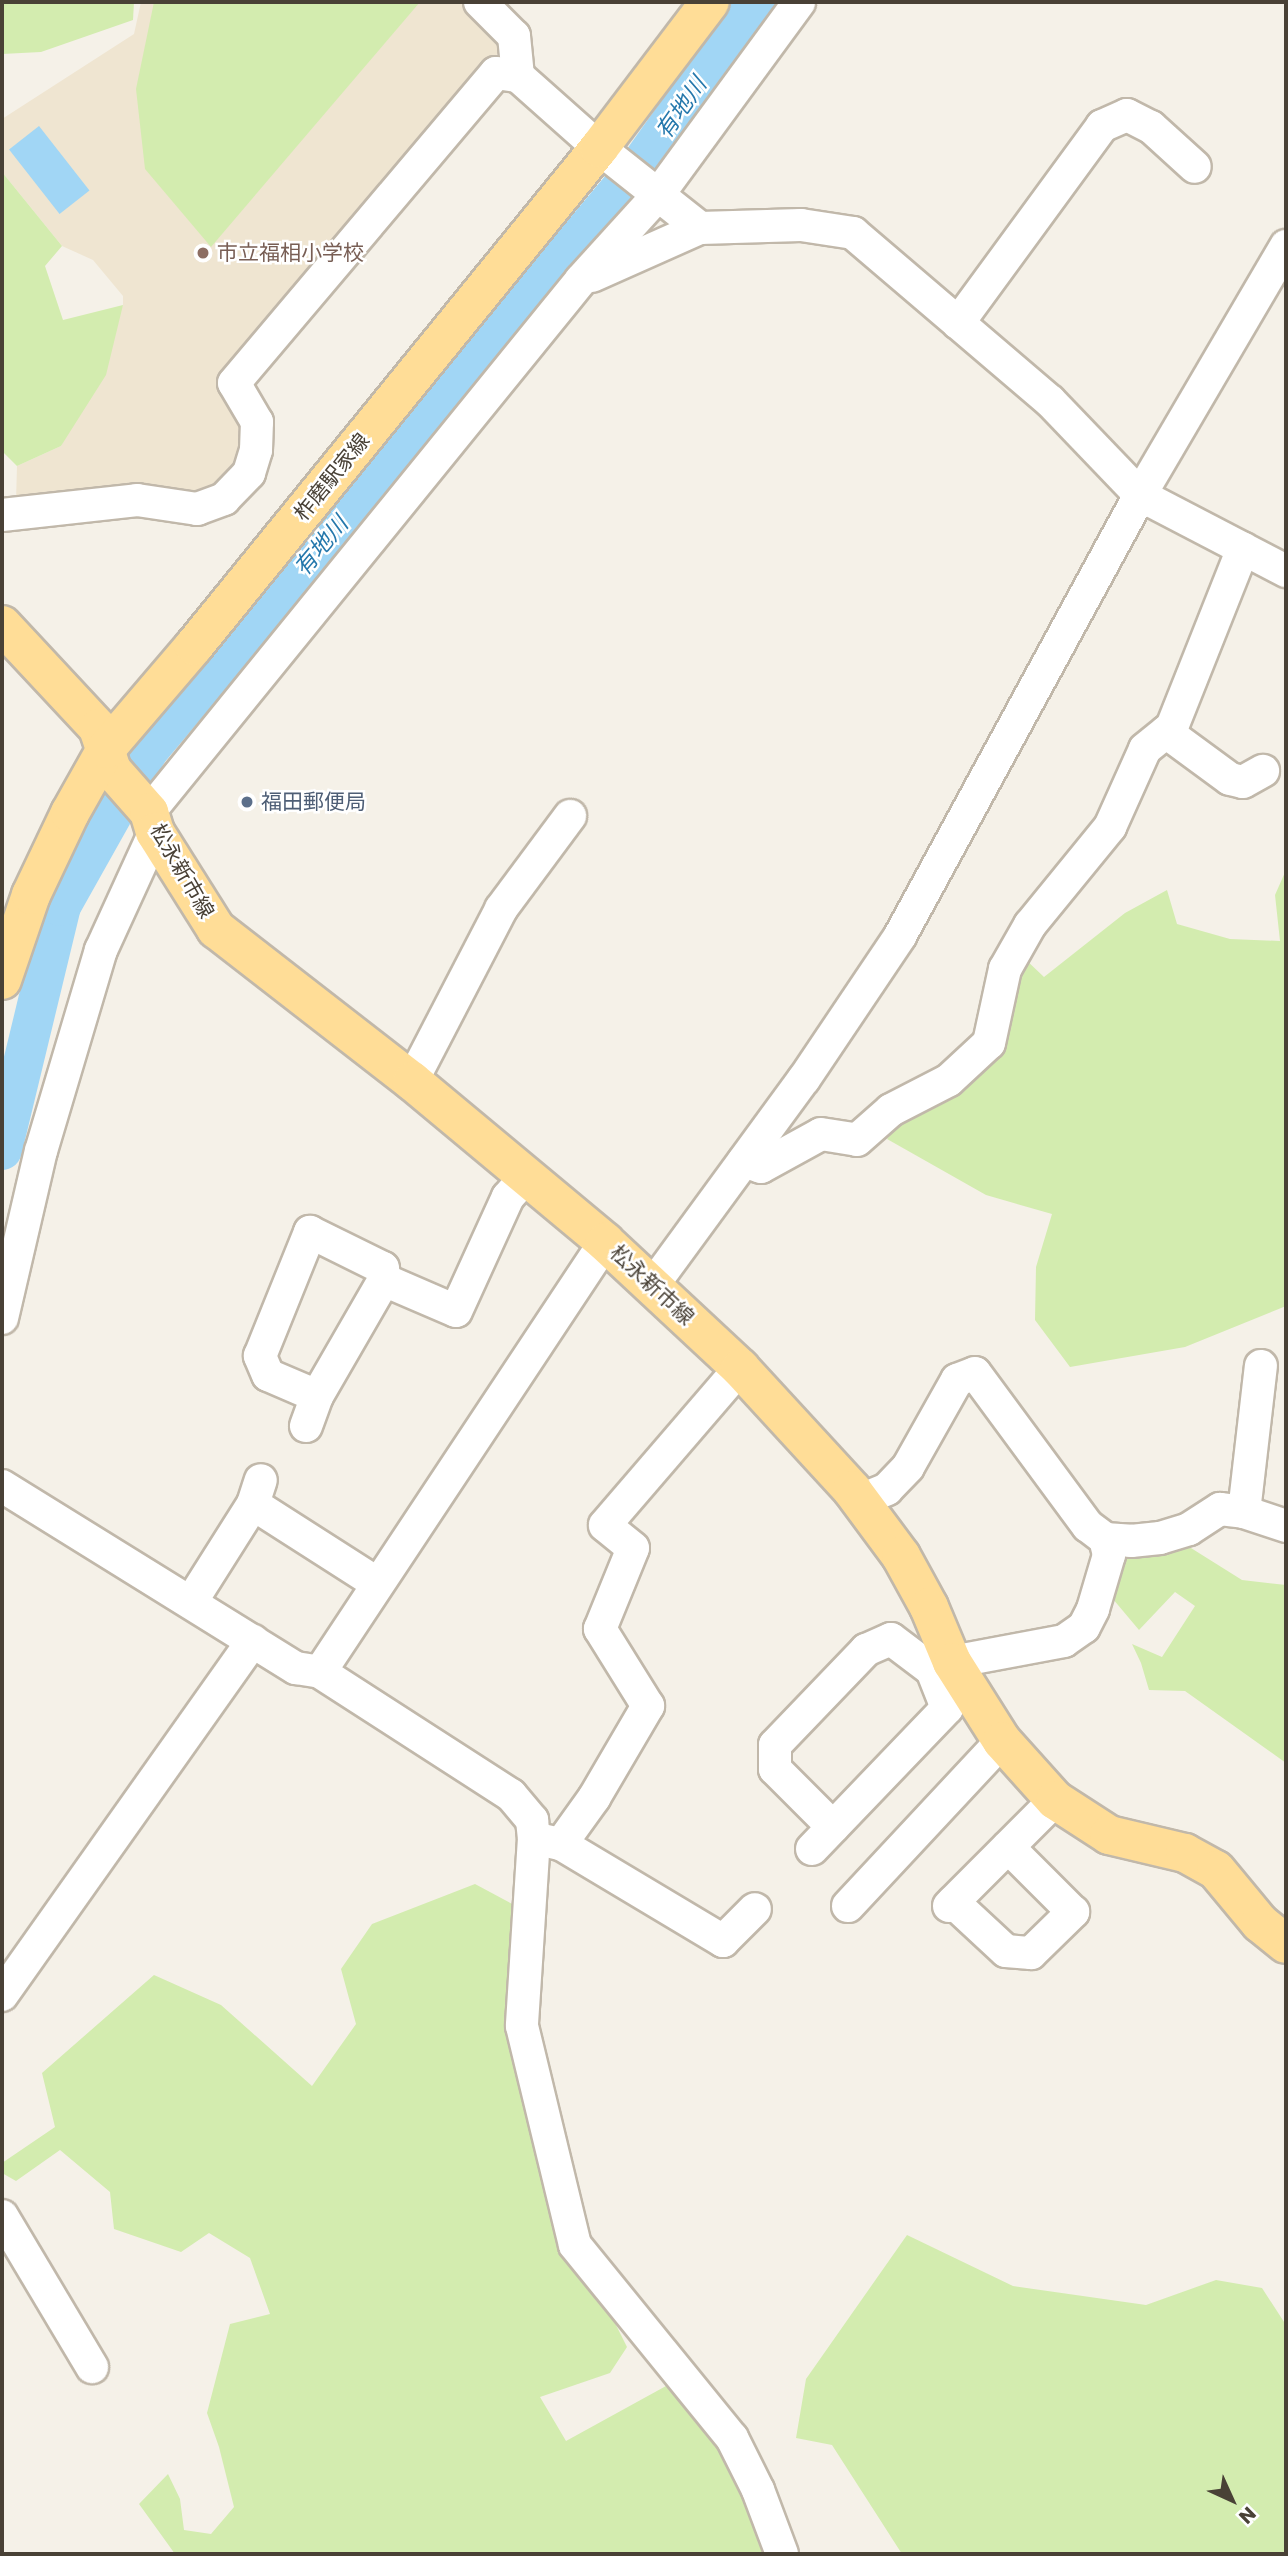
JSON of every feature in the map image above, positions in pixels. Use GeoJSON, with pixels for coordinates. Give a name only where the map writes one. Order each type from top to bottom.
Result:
{"type":"FeatureCollection","features":[{"type":"Feature","properties":{"kind":"main road","name":"柞磨駅家線"},"geometry":{"type":"LineString","coordinates":[[2,980],[31,895],[109,760],[194,646],[599,148],[710,2]]}},
{"type":"Feature","properties":{"kind":"main road","name":"松永新市線"},"geometry":{"type":"LineString","coordinates":[[2,625],[99,728],[109,760],[152,822],[216,929],[412,1081],[605,1242],[740,1368],[859,1501],[901,1556],[929,1607],[942,1666],[1002,1741],[1055,1800],[1110,1835],[1185,1853],[1216,1870],[1260,1923],[1286,1944]]}},
{"type":"Feature","properties":{"kind":"street"},"geometry":{"type":"LineString","coordinates":[[480,2],[514,36],[518,76]]}},
{"type":"Feature","properties":{"kind":"street"},"geometry":{"type":"LineString","coordinates":[[2,1318],[41,1151],[101,950],[152,822],[581,281],[658,195],[799,2]]}},
{"type":"Feature","properties":{"kind":"street"},"geometry":{"type":"LineString","coordinates":[[2,514],[137,500],[197,509],[224,499],[248,472],[256,450],[257,422],[234,383],[496,73],[518,76],[599,148],[700,228]]}},
{"type":"Feature","properties":{"kind":"street"},"geometry":{"type":"LineString","coordinates":[[958,323],[1102,126],[1127,115],[1151,127],[1195,167]]}},
{"type":"Feature","properties":{"kind":"street"},"geometry":{"type":"LineString","coordinates":[[581,281],[700,228],[801,225],[853,233],[1050,401],[1140,495],[1286,571]]}},
{"type":"Feature","properties":{"kind":"street"},"geometry":{"type":"LineString","coordinates":[[653,1285],[804,1079],[900,936],[1140,495],[1286,246]]}},
{"type":"Feature","properties":{"kind":"street"},"geometry":{"type":"LineString","coordinates":[[744,1161],[761,1167],[821,1133],[857,1140],[891,1110],[949,1080],[989,1043],[1005,969],[1030,925],[1110,827],[1145,749],[1172,727],[1244,549]]}},
{"type":"Feature","properties":{"kind":"street"},"geometry":{"type":"LineString","coordinates":[[1166,732],[1230,779],[1242,782],[1263,771]]}},
{"type":"Feature","properties":{"kind":"street"},"geometry":{"type":"LineString","coordinates":[[412,1081],[501,909],[570,816]]}},
{"type":"Feature","properties":{"kind":"street"},"geometry":{"type":"LineString","coordinates":[[384,1280],[456,1311],[508,1197],[526,1177]]}},
{"type":"Feature","properties":{"kind":"street"},"geometry":{"type":"LineString","coordinates":[[306,1426],[317,1396],[384,1280],[383,1268],[310,1232],[260,1356],[268,1375],[317,1396]]}},
{"type":"Feature","properties":{"kind":"street"},"geometry":{"type":"LineString","coordinates":[[320,1672],[605,1242]]}},
{"type":"Feature","properties":{"kind":"street"},"geometry":{"type":"LineString","coordinates":[[1244,1512],[1261,1366]]}},
{"type":"Feature","properties":{"kind":"street"},"geometry":{"type":"LineString","coordinates":[[740,1368],[605,1525],[633,1548],[600,1629],[648,1706],[594,1798],[548,1841],[522,2026],[575,2245],[732,2438],[758,2490],[782,2554]]}},
{"type":"Feature","properties":{"kind":"street"},"geometry":{"type":"LineString","coordinates":[[859,1501],[887,1489],[908,1468],[957,1380],[975,1373],[1088,1526],[1105,1539],[1131,1541],[1160,1538],[1189,1529],[1220,1509],[1244,1512],[1286,1526]]}},
{"type":"Feature","properties":{"kind":"street"},"geometry":{"type":"LineString","coordinates":[[2,1486],[296,1668],[320,1672],[511,1795],[548,1841],[723,1941],[755,1909]]}},
{"type":"Feature","properties":{"kind":"street"},"geometry":{"type":"LineString","coordinates":[[191,1602],[257,1492],[379,1584]]}},
{"type":"Feature","properties":{"kind":"street"},"geometry":{"type":"LineString","coordinates":[[942,1666],[947,1707],[822,1838],[775,1769],[775,1745],[866,1650],[891,1639],[942,1666],[1063,1641],[1084,1627],[1093,1609],[1108,1555],[1105,1539]]}},
{"type":"Feature","properties":{"kind":"street"},"geometry":{"type":"LineString","coordinates":[[2,1995],[253,1641]]}},
{"type":"Feature","properties":{"kind":"street"},"geometry":{"type":"LineString","coordinates":[[848,1906],[1002,1741]]}},
{"type":"Feature","properties":{"kind":"street"},"geometry":{"type":"LineString","coordinates":[[1008,1847],[1073,1912],[1031,1953],[1006,1951],[951,1904],[1008,1847],[1055,1800]]}},
{"type":"Feature","properties":{"kind":"street"},"geometry":{"type":"LineString","coordinates":[[2,2216],[92,2367]]}},
{"type":"Feature","properties":{"kind":"shaded area","name":"市立福相小学校"},"geometry":{"type":"Polygon","coordinates":[[[141,2],[472,2],[510,39],[226,374],[220,391],[244,412],[243,458],[218,487],[201,494],[16,501],[17,466],[61,446],[123,305],[123,296],[93,260],[62,246],[2,172],[2,119],[134,34],[141,2]]]}},
{"type":"Feature","properties":{"kind":"green space"},"geometry":{"type":"Polygon","coordinates":[[[2,2],[134,2],[133,20],[41,52],[2,54],[2,2]]]}},
{"type":"Feature","properties":{"kind":"green space"},"geometry":{"type":"Polygon","coordinates":[[[154,2],[420,2],[211,247],[145,169],[136,89],[154,2]]]}},
{"type":"Feature","properties":{"kind":"green space"},"geometry":{"type":"Polygon","coordinates":[[[2,172],[62,246],[45,266],[63,320],[123,305],[106,375],[61,446],[17,466],[2,451],[2,172]]]}},
{"type":"Feature","properties":{"kind":"green space"},"geometry":{"type":"Polygon","coordinates":[[[1286,870],[1286,1306],[1185,1347],[1070,1367],[1035,1320],[1036,1267],[1052,1214],[986,1195],[887,1139],[911,1108],[988,1059],[1024,958],[1044,977],[1125,913],[1167,890],[1177,924],[1230,939],[1280,941],[1275,895],[1286,870]]]}},
{"type":"Feature","properties":{"kind":"green space"},"geometry":{"type":"Polygon","coordinates":[[[1175,1538],[1242,1580],[1286,1585],[1286,1763],[1185,1691],[1149,1690],[1132,1644],[1162,1657],[1195,1606],[1175,1592],[1139,1630],[1102,1586],[1129,1551],[1175,1538]]]}},
{"type":"Feature","properties":{"kind":"green space"},"geometry":{"type":"Polygon","coordinates":[[[475,1884],[514,1905],[518,2038],[608,2309],[627,2347],[610,2373],[540,2397],[566,2441],[666,2386],[725,2449],[779,2554],[175,2554],[139,2504],[168,2474],[180,2499],[184,2530],[211,2534],[234,2507],[219,2447],[207,2413],[230,2324],[270,2314],[250,2258],[209,2233],[181,2252],[114,2229],[110,2192],[60,2150],[16,2181],[2,2173],[2,2163],[55,2127],[42,2073],[154,1975],[221,2005],[312,2086],[356,2024],[341,1969],[372,1924],[475,1884]]]}},
{"type":"Feature","properties":{"kind":"green space"},"geometry":{"type":"Polygon","coordinates":[[[907,2235],[1013,2286],[1146,2305],[1216,2280],[1262,2288],[1286,2325],[1286,2554],[902,2554],[832,2445],[796,2438],[806,2379],[907,2235]]]}},
{"type":"Feature","properties":{"kind":"water"},"geometry":{"type":"Polygon","coordinates":[[[39,126],[89,191],[60,214],[9,149],[39,126]]]}},
{"type":"Feature","properties":{"kind":"waterway","name":"有地川"},"geometry":{"type":"LineString","coordinates":[[2,1150],[61,906],[148,751],[638,168],[756,2]]}},
{"type":"Feature","properties":{"kind":"place","name":"市立福相小学校"},"geometry":{"type":"Point","coordinates":[203,253]}},
{"type":"Feature","properties":{"kind":"place","name":"福田郵便局"},"geometry":{"type":"Point","coordinates":[247,802]}}]}
